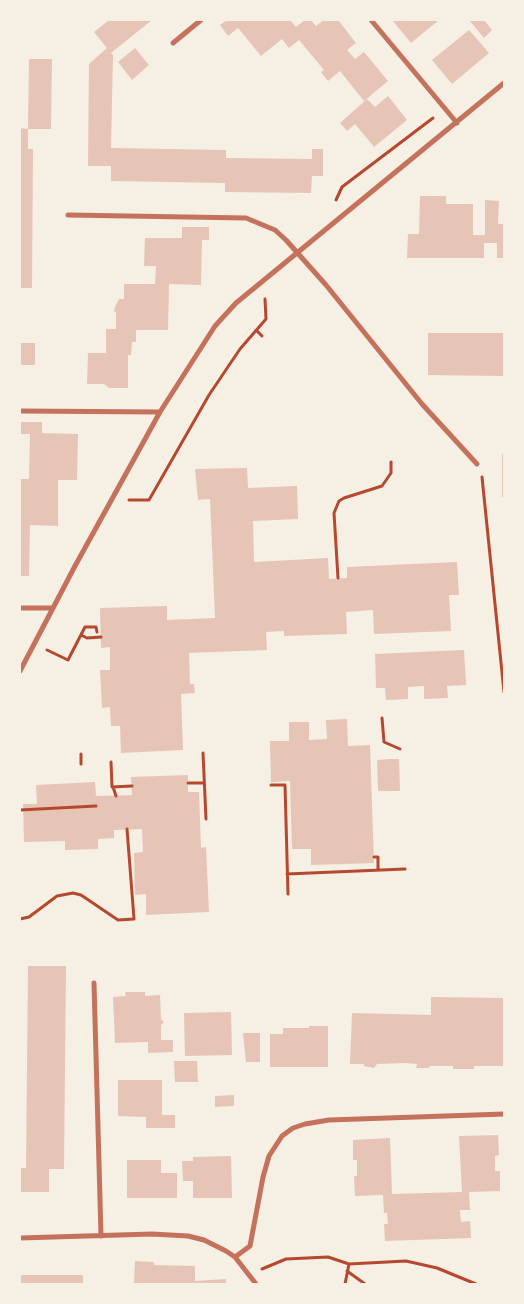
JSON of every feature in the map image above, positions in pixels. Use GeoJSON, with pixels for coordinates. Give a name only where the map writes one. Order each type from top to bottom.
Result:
{"type":"FeatureCollection","features":[{"type":"Feature","properties":{"kind":"street"},"geometry":{"type":"LineString","coordinates":[[173,43],[201,20]]}},
{"type":"Feature","properties":{"kind":"street"},"geometry":{"type":"LineString","coordinates":[[371,20],[456,123]]}},
{"type":"Feature","properties":{"kind":"street"},"geometry":{"type":"LineString","coordinates":[[20,671],[52,608],[160,412],[216,326],[236,303],[504,83]]}},
{"type":"Feature","properties":{"kind":"street"},"geometry":{"type":"LineString","coordinates":[[68,215],[246,218],[275,230],[298,253],[422,404],[477,464]]}},
{"type":"Feature","properties":{"kind":"street"},"geometry":{"type":"LineString","coordinates":[[20,411],[160,412]]}},
{"type":"Feature","properties":{"kind":"street"},"geometry":{"type":"LineString","coordinates":[[20,608],[52,608]]}},
{"type":"Feature","properties":{"kind":"street"},"geometry":{"type":"LineString","coordinates":[[94,983],[101,1236]]}},
{"type":"Feature","properties":{"kind":"street"},"geometry":{"type":"LineString","coordinates":[[235,1257],[250,1246],[262,1177],[269,1156],[282,1136],[293,1128],[329,1120],[504,1114]]}},
{"type":"Feature","properties":{"kind":"street"},"geometry":{"type":"LineString","coordinates":[[20,1238],[152,1234],[188,1236],[217,1245],[235,1257],[256,1284]]}},
{"type":"Feature","properties":{"kind":"path"},"geometry":{"type":"LineString","coordinates":[[112,500],[149,500],[209,395],[240,349],[266,319],[264,281]]}},
{"type":"Feature","properties":{"kind":"path"},"geometry":{"type":"LineString","coordinates":[[256,330],[262,336]]}},
{"type":"Feature","properties":{"kind":"path"},"geometry":{"type":"LineString","coordinates":[[338,578],[334,514],[339,501],[382,486],[391,473],[391,462]]}},
{"type":"Feature","properties":{"kind":"path"},"geometry":{"type":"LineString","coordinates":[[477,464],[483,479],[504,692]]}},
{"type":"Feature","properties":{"kind":"path"},"geometry":{"type":"LineString","coordinates":[[34,644],[68,660],[85,628],[96,627],[97,632]]}},
{"type":"Feature","properties":{"kind":"path"},"geometry":{"type":"LineString","coordinates":[[81,635],[88,638],[101,637]]}},
{"type":"Feature","properties":{"kind":"path"},"geometry":{"type":"LineString","coordinates":[[382,718],[384,742],[400,749]]}},
{"type":"Feature","properties":{"kind":"path"},"geometry":{"type":"LineString","coordinates":[[202,753],[206,818]]}},
{"type":"Feature","properties":{"kind":"path"},"geometry":{"type":"LineString","coordinates":[[81,754],[81,764]]}},
{"type":"Feature","properties":{"kind":"path"},"geometry":{"type":"LineString","coordinates":[[111,762],[112,787],[116,796]]}},
{"type":"Feature","properties":{"kind":"path"},"geometry":{"type":"LineString","coordinates":[[188,783],[204,783]]}},
{"type":"Feature","properties":{"kind":"path"},"geometry":{"type":"LineString","coordinates":[[271,785],[285,785],[288,894]]}},
{"type":"Feature","properties":{"kind":"path"},"geometry":{"type":"LineString","coordinates":[[112,787],[132,786]]}},
{"type":"Feature","properties":{"kind":"path"},"geometry":{"type":"LineString","coordinates":[[20,810],[96,806]]}},
{"type":"Feature","properties":{"kind":"path"},"geometry":{"type":"LineString","coordinates":[[20,919],[29,917],[57,896],[73,893],[81,895],[118,920],[134,919],[127,829]]}},
{"type":"Feature","properties":{"kind":"path"},"geometry":{"type":"LineString","coordinates":[[374,857],[378,857],[378,870]]}},
{"type":"Feature","properties":{"kind":"path"},"geometry":{"type":"LineString","coordinates":[[287,874],[405,869]]}},
{"type":"Feature","properties":{"kind":"path"},"geometry":{"type":"LineString","coordinates":[[249,1274],[286,1260],[328,1257],[348,1264],[391,1261],[422,1264],[476,1284]]}},
{"type":"Feature","properties":{"kind":"path"},"geometry":{"type":"LineString","coordinates":[[345,1284],[348,1264]]}},
{"type":"Feature","properties":{"kind":"path"},"geometry":{"type":"LineString","coordinates":[[347,1271],[365,1284]]}},
{"type":"Feature","properties":{"kind":"building"},"geometry":{"type":"Polygon","coordinates":[[[109,20],[152,20],[111,53],[113,55],[111,148],[226,150],[226,158],[312,159],[312,149],[323,149],[323,176],[312,176],[311,193],[225,192],[225,183],[111,181],[111,166],[88,166],[89,64],[107,48],[94,32],[109,20]]]}},
{"type":"Feature","properties":{"kind":"building"},"geometry":{"type":"Polygon","coordinates":[[[227,20],[290,20],[296,27],[305,20],[311,20],[316,26],[324,20],[338,20],[356,43],[347,50],[355,59],[364,52],[388,81],[364,101],[340,71],[328,81],[321,72],[324,70],[299,40],[289,48],[282,39],[261,56],[238,28],[228,36],[220,25],[227,20]]]}},
{"type":"Feature","properties":{"kind":"building"},"geometry":{"type":"Polygon","coordinates":[[[392,20],[439,20],[411,43],[392,20]]]}},
{"type":"Feature","properties":{"kind":"building"},"geometry":{"type":"Polygon","coordinates":[[[469,20],[484,20],[492,30],[484,38],[469,20]]]}},
{"type":"Feature","properties":{"kind":"building"},"geometry":{"type":"Polygon","coordinates":[[[469,30],[489,53],[452,84],[432,60],[469,30]]]}},
{"type":"Feature","properties":{"kind":"building"},"geometry":{"type":"Polygon","coordinates":[[[135,48],[149,65],[132,80],[118,62],[135,48]]]}},
{"type":"Feature","properties":{"kind":"building"},"geometry":{"type":"Polygon","coordinates":[[[29,59],[52,59],[51,129],[28,129],[29,59]]]}},
{"type":"Feature","properties":{"kind":"building"},"geometry":{"type":"Polygon","coordinates":[[[388,96],[407,120],[374,147],[355,124],[347,131],[340,123],[367,99],[375,107],[388,96]]]}},
{"type":"Feature","properties":{"kind":"building"},"geometry":{"type":"Polygon","coordinates":[[[20,128],[28,129],[28,149],[33,149],[32,288],[20,288],[20,128]]]}},
{"type":"Feature","properties":{"kind":"building"},"geometry":{"type":"Polygon","coordinates":[[[420,196],[446,196],[446,204],[473,204],[473,235],[485,235],[485,200],[499,201],[498,224],[504,224],[504,258],[497,258],[497,243],[484,243],[484,258],[407,258],[408,234],[419,234],[420,196]]]}},
{"type":"Feature","properties":{"kind":"building"},"geometry":{"type":"Polygon","coordinates":[[[182,227],[209,227],[209,240],[202,240],[201,285],[169,284],[168,330],[136,330],[136,342],[132,342],[131,355],[128,355],[128,388],[109,388],[104,384],[87,384],[88,353],[106,353],[106,329],[116,329],[116,312],[114,312],[119,299],[124,299],[124,284],[155,284],[156,266],[144,266],[145,238],[182,238],[182,227]]]}},
{"type":"Feature","properties":{"kind":"building"},"geometry":{"type":"Polygon","coordinates":[[[428,333],[504,333],[504,376],[428,375],[428,333]]]}},
{"type":"Feature","properties":{"kind":"building"},"geometry":{"type":"Polygon","coordinates":[[[20,343],[35,343],[35,365],[20,365],[20,343]]]}},
{"type":"Feature","properties":{"kind":"building"},"geometry":{"type":"Polygon","coordinates":[[[20,422],[42,422],[42,433],[78,434],[77,480],[58,480],[58,526],[30,525],[29,576],[20,576],[20,479],[29,479],[30,434],[20,434],[20,422]]]}},
{"type":"Feature","properties":{"kind":"building"},"geometry":{"type":"Polygon","coordinates":[[[502,454],[504,454],[504,497],[502,497],[502,454]]]}},
{"type":"Feature","properties":{"kind":"building"},"geometry":{"type":"Polygon","coordinates":[[[247,468],[248,488],[297,486],[298,519],[253,521],[254,562],[328,558],[329,579],[347,578],[347,567],[457,562],[459,595],[449,595],[451,631],[374,634],[373,610],[346,612],[347,634],[284,636],[284,631],[266,632],[267,650],[189,653],[190,684],[194,684],[195,693],[181,694],[183,750],[121,753],[120,726],[111,726],[110,707],[102,708],[100,670],[110,670],[110,647],[101,648],[100,608],[167,606],[167,620],[215,618],[210,499],[198,500],[195,469],[247,468]]]}},
{"type":"Feature","properties":{"kind":"building"},"geometry":{"type":"Polygon","coordinates":[[[464,650],[466,685],[447,686],[448,698],[424,699],[424,686],[408,687],[408,699],[386,700],[385,688],[376,688],[375,654],[464,650]]]}},
{"type":"Feature","properties":{"kind":"building"},"geometry":{"type":"Polygon","coordinates":[[[347,719],[348,746],[370,745],[374,863],[311,865],[311,849],[292,849],[290,781],[271,782],[270,741],[289,741],[289,722],[309,722],[309,740],[327,739],[326,720],[347,719]]]}},
{"type":"Feature","properties":{"kind":"building"},"geometry":{"type":"Polygon","coordinates":[[[399,759],[400,791],[378,791],[377,760],[399,759]]]}},
{"type":"Feature","properties":{"kind":"building"},"geometry":{"type":"Polygon","coordinates":[[[188,775],[188,792],[199,792],[201,848],[206,847],[209,912],[146,915],[146,894],[135,895],[134,853],[143,852],[142,829],[114,830],[114,838],[98,839],[98,849],[65,850],[65,841],[24,842],[23,804],[37,804],[36,785],[95,782],[96,796],[132,795],[131,777],[188,775]]]}},
{"type":"Feature","properties":{"kind":"building"},"geometry":{"type":"Polygon","coordinates":[[[28,966],[66,966],[64,1169],[49,1169],[49,1192],[20,1192],[20,1168],[26,1168],[28,966]]]}},
{"type":"Feature","properties":{"kind":"building"},"geometry":{"type":"Polygon","coordinates":[[[125,992],[145,992],[145,996],[160,995],[161,1019],[164,1022],[161,1025],[161,1040],[173,1040],[173,1052],[148,1053],[148,1042],[115,1043],[113,997],[126,996],[125,992]]]}},
{"type":"Feature","properties":{"kind":"building"},"geometry":{"type":"Polygon","coordinates":[[[431,997],[504,998],[504,1066],[474,1066],[474,1069],[453,1069],[453,1066],[416,1068],[417,1064],[405,1063],[377,1064],[374,1068],[364,1066],[364,1064],[350,1064],[352,1013],[431,1015],[431,997]]]}},
{"type":"Feature","properties":{"kind":"building"},"geometry":{"type":"Polygon","coordinates":[[[231,1012],[232,1055],[185,1056],[184,1013],[231,1012]]]}},
{"type":"Feature","properties":{"kind":"building"},"geometry":{"type":"Polygon","coordinates":[[[309,1026],[328,1026],[328,1067],[270,1067],[270,1034],[283,1034],[283,1028],[309,1028],[309,1026]]]}},
{"type":"Feature","properties":{"kind":"building"},"geometry":{"type":"Polygon","coordinates":[[[243,1033],[260,1033],[260,1062],[246,1062],[243,1033]]]}},
{"type":"Feature","properties":{"kind":"building"},"geometry":{"type":"Polygon","coordinates":[[[174,1061],[197,1061],[198,1082],[175,1082],[174,1061]]]}},
{"type":"Feature","properties":{"kind":"building"},"geometry":{"type":"Polygon","coordinates":[[[118,1080],[162,1080],[162,1115],[175,1115],[175,1128],[146,1128],[146,1117],[118,1116],[118,1080]]]}},
{"type":"Feature","properties":{"kind":"building"},"geometry":{"type":"Polygon","coordinates":[[[234,1095],[234,1106],[215,1107],[215,1096],[234,1095]]]}},
{"type":"Feature","properties":{"kind":"building"},"geometry":{"type":"Polygon","coordinates":[[[498,1135],[499,1155],[495,1156],[495,1171],[500,1171],[500,1191],[469,1192],[470,1210],[460,1210],[461,1222],[470,1221],[471,1238],[385,1241],[384,1224],[388,1224],[387,1213],[384,1213],[383,1195],[355,1196],[354,1176],[357,1176],[357,1160],[353,1160],[353,1140],[390,1138],[392,1194],[462,1192],[459,1136],[498,1135]]]}},
{"type":"Feature","properties":{"kind":"building"},"geometry":{"type":"Polygon","coordinates":[[[231,1156],[232,1198],[193,1198],[193,1181],[183,1181],[182,1161],[193,1161],[193,1157],[231,1156]]]}},
{"type":"Feature","properties":{"kind":"building"},"geometry":{"type":"Polygon","coordinates":[[[127,1160],[161,1160],[161,1173],[177,1173],[177,1198],[127,1198],[127,1160]]]}},
{"type":"Feature","properties":{"kind":"building"},"geometry":{"type":"Polygon","coordinates":[[[135,1261],[154,1262],[154,1265],[195,1266],[195,1281],[226,1279],[226,1284],[134,1284],[135,1261]]]}},
{"type":"Feature","properties":{"kind":"building"},"geometry":{"type":"Polygon","coordinates":[[[21,1275],[83,1275],[83,1284],[21,1284],[21,1275]]]}}]}
